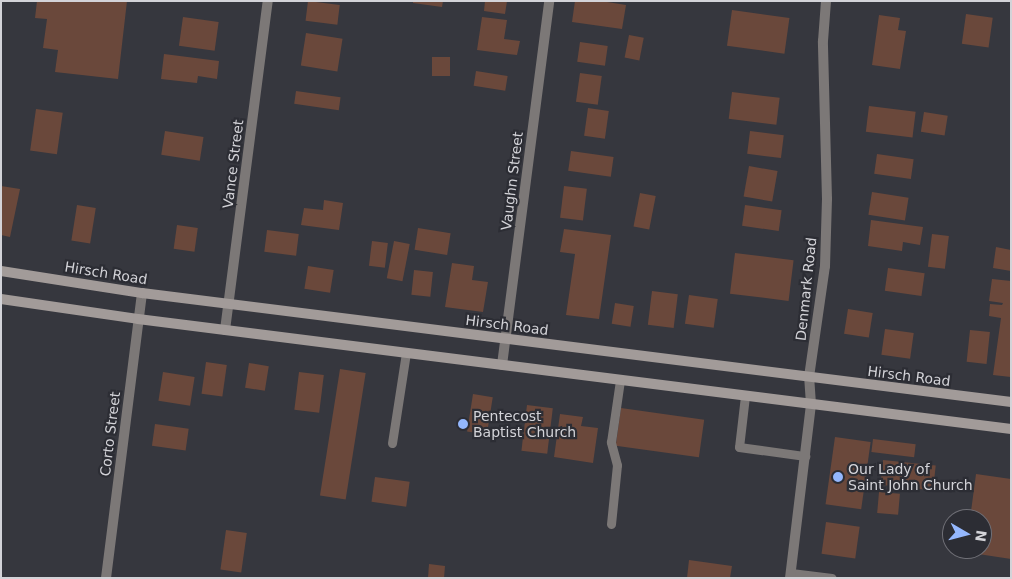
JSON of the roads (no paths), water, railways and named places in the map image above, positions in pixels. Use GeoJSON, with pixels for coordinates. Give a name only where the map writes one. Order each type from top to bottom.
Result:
{"type":"FeatureCollection","features":[{"type":"Feature","properties":{"kind":"main road","name":"Hirsch Road"},"geometry":{"type":"LineString","coordinates":[[1,271],[142,293],[1011,402]]}},
{"type":"Feature","properties":{"kind":"main road"},"geometry":{"type":"LineString","coordinates":[[1,299],[138,319],[1011,429]]}},
{"type":"Feature","properties":{"kind":"street","name":"Vance Street"},"geometry":{"type":"LineString","coordinates":[[225,330],[268,1]]}},
{"type":"Feature","properties":{"kind":"street","name":"Vaughn Street"},"geometry":{"type":"LineString","coordinates":[[502,365],[549,1]]}},
{"type":"Feature","properties":{"kind":"street","name":"Denmark Road"},"geometry":{"type":"LineString","coordinates":[[790,575],[811,404],[809,377],[825,266],[827,199],[823,41],[826,1]]}},
{"type":"Feature","properties":{"kind":"street","name":"Corto Street"},"geometry":{"type":"LineString","coordinates":[[106,578],[142,293]]}},
{"type":"Feature","properties":{"kind":"lane"},"geometry":{"type":"LineString","coordinates":[[392,443],[406,353]]}},
{"type":"Feature","properties":{"kind":"lane"},"geometry":{"type":"LineString","coordinates":[[611,524],[617,465],[611,442],[620,380]]}},
{"type":"Feature","properties":{"kind":"lane"},"geometry":{"type":"LineString","coordinates":[[745,396],[739,447],[805,456]]}},
{"type":"Feature","properties":{"kind":"lane"},"geometry":{"type":"LineString","coordinates":[[790,575],[832,578]]}},
{"type":"Feature","properties":{"kind":"place","name":"Pentecost Baptist Church"},"geometry":{"type":"Point","coordinates":[463,424]}},
{"type":"Feature","properties":{"kind":"place","name":"Our Lady of Saint John Church"},"geometry":{"type":"Point","coordinates":[838,477]}}]}
